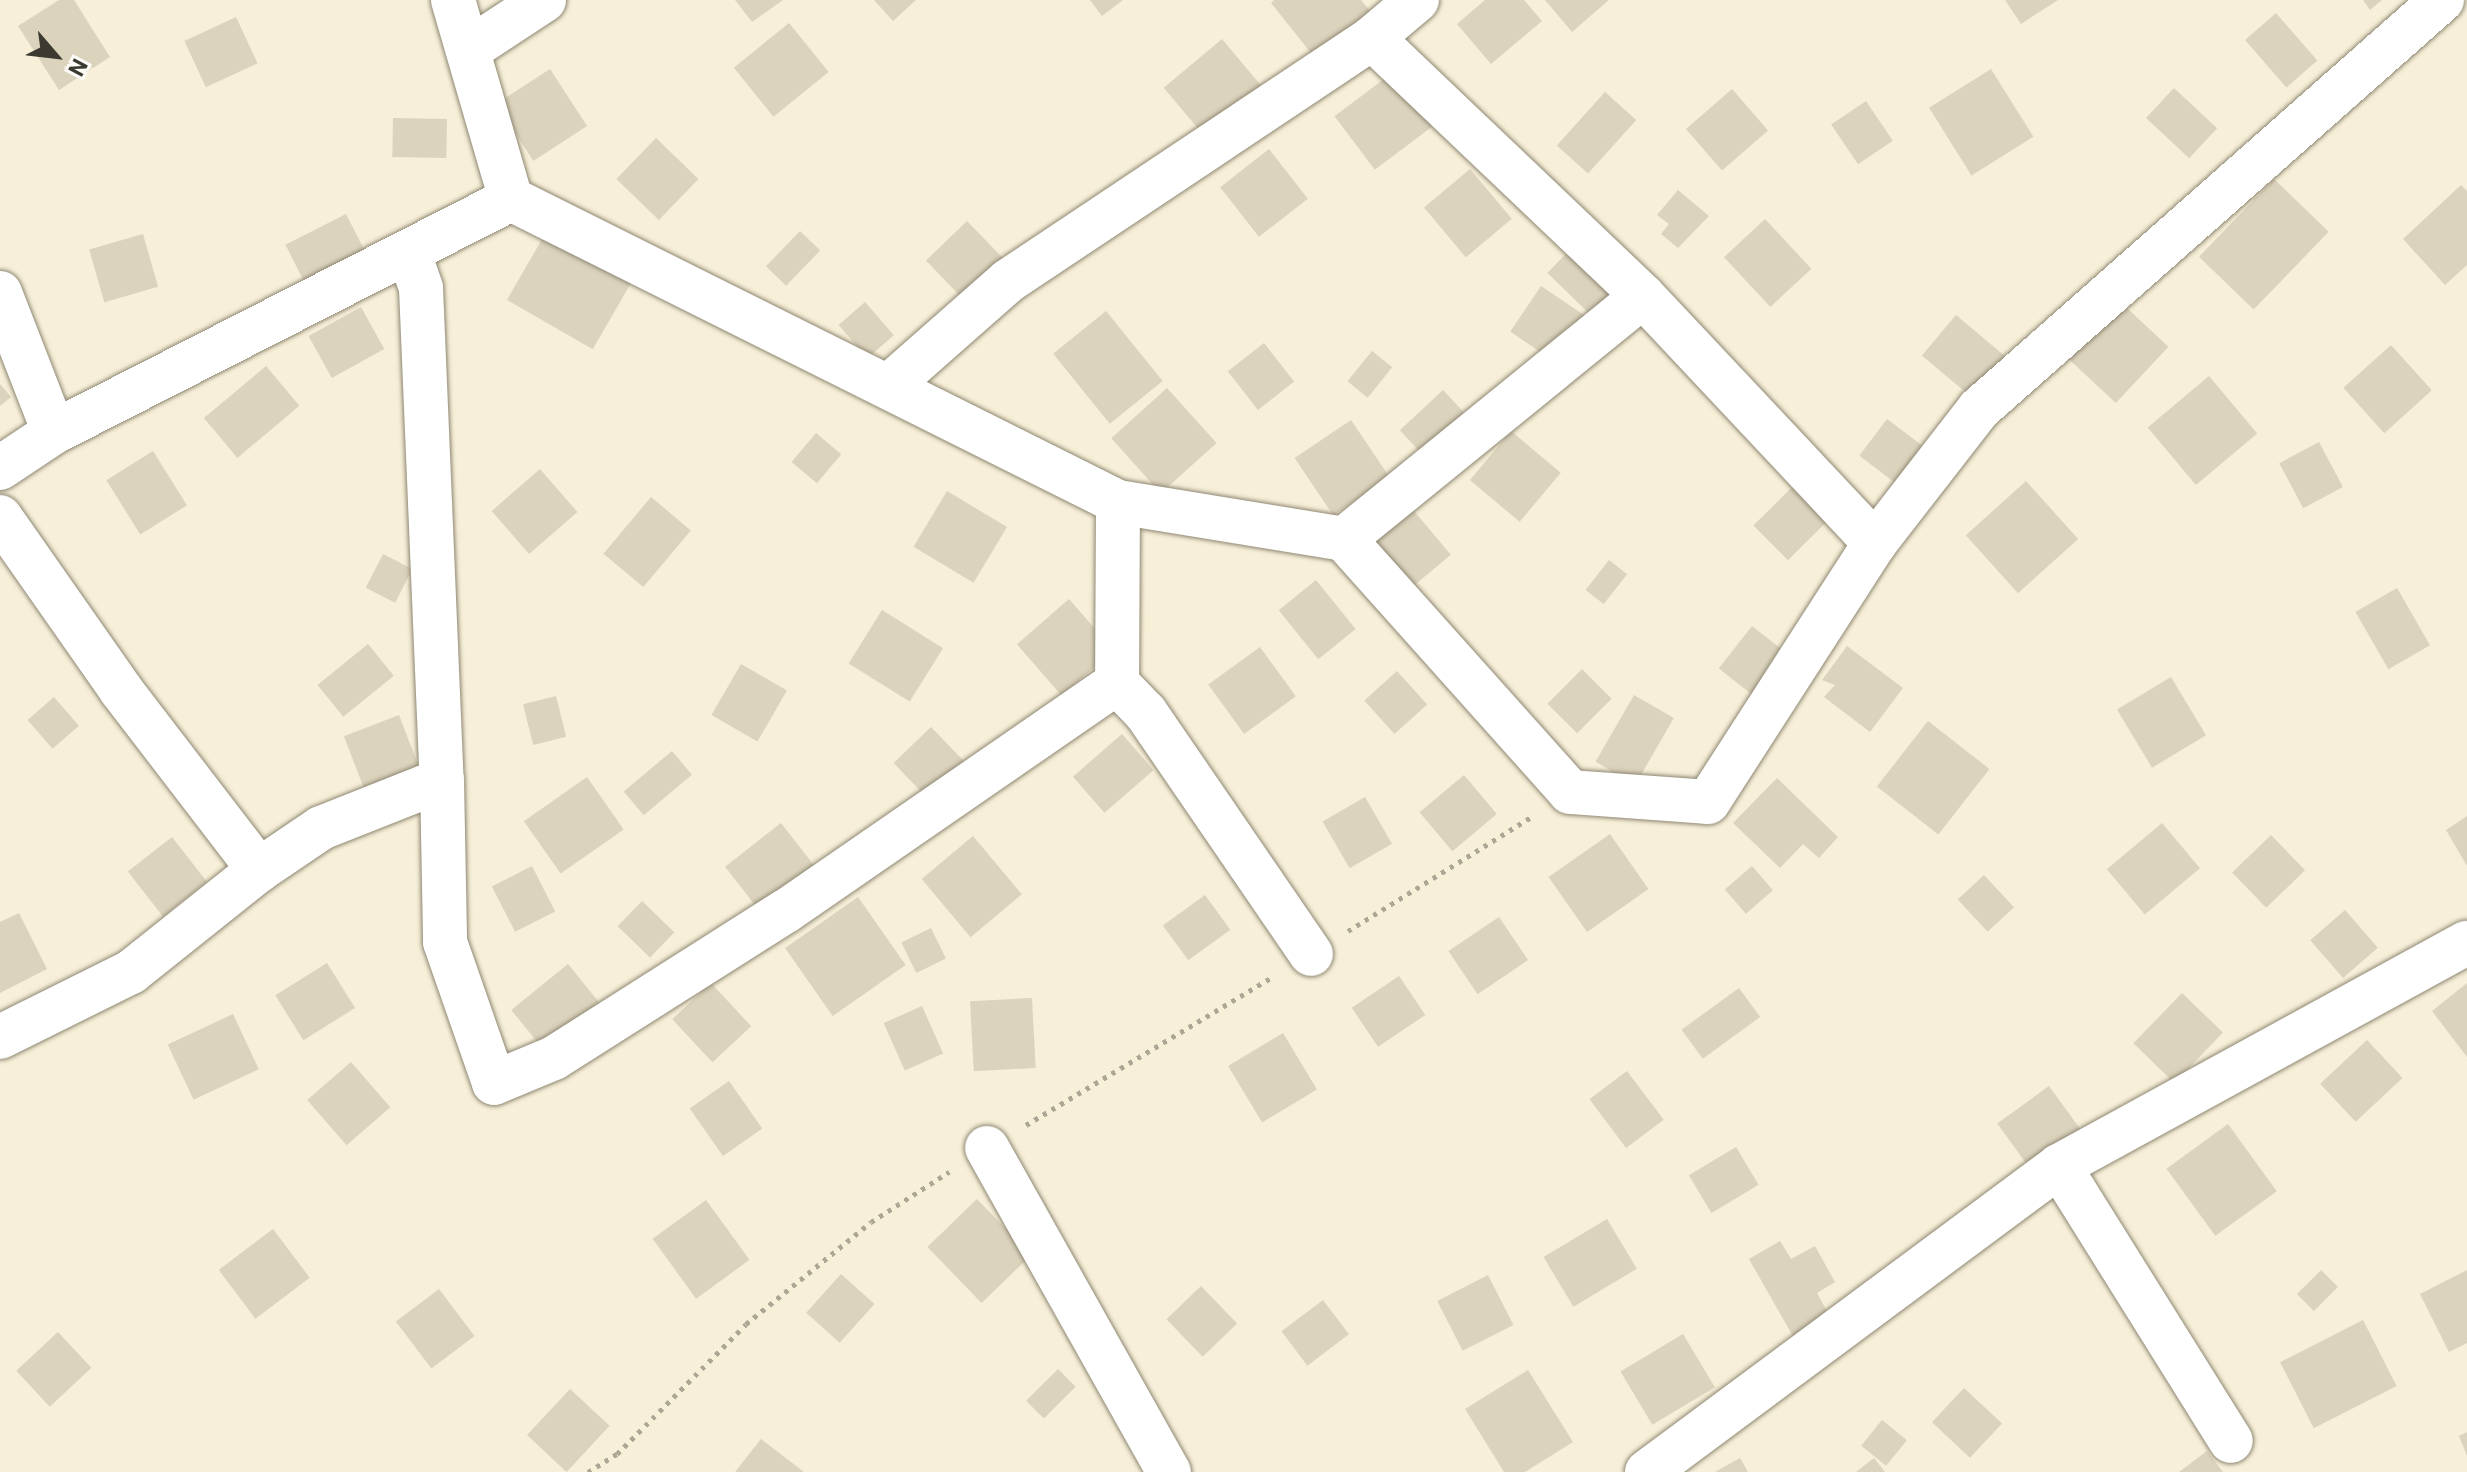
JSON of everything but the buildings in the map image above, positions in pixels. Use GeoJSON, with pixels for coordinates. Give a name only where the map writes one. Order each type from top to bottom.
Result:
{"type":"FeatureCollection","features":[{"type":"Feature","properties":{"kind":"street"},"geometry":{"type":"LineString","coordinates":[[453,0],[511,199],[890,385],[1118,502],[1344,539],[1570,792],[1708,802],[1875,543],[1979,409],[2442,0]]}},
{"type":"Feature","properties":{"kind":"street"},"geometry":{"type":"LineString","coordinates":[[468,50],[544,0]]}},
{"type":"Feature","properties":{"kind":"street"},"geometry":{"type":"LineString","coordinates":[[890,385],[1008,281],[1372,38],[1417,0]]}},
{"type":"Feature","properties":{"kind":"street"},"geometry":{"type":"LineString","coordinates":[[1372,38],[1643,296],[1875,543]]}},
{"type":"Feature","properties":{"kind":"street"},"geometry":{"type":"LineString","coordinates":[[0,468],[54,432],[511,199]]}},
{"type":"Feature","properties":{"kind":"street"},"geometry":{"type":"LineString","coordinates":[[409,253],[421,288],[442,780],[445,942],[494,1083],[554,1058],[786,911],[1117,683]]}},
{"type":"Feature","properties":{"kind":"street"},"geometry":{"type":"LineString","coordinates":[[0,293],[54,432]]}},
{"type":"Feature","properties":{"kind":"street"},"geometry":{"type":"LineString","coordinates":[[1344,539],[1643,296]]}},
{"type":"Feature","properties":{"kind":"street"},"geometry":{"type":"LineString","coordinates":[[1118,502],[1117,683],[1146,713],[1311,954]]}},
{"type":"Feature","properties":{"kind":"street"},"geometry":{"type":"LineString","coordinates":[[0,517],[121,690],[259,870]]}},
{"type":"Feature","properties":{"kind":"street"},"geometry":{"type":"LineString","coordinates":[[0,1037],[131,972],[259,870],[321,828],[442,780]]}},
{"type":"Feature","properties":{"kind":"street"},"geometry":{"type":"LineString","coordinates":[[1647,1472],[2059,1166],[2467,943]]}},
{"type":"Feature","properties":{"kind":"street"},"geometry":{"type":"LineString","coordinates":[[987,1148],[1169,1472]]}},
{"type":"Feature","properties":{"kind":"street"},"geometry":{"type":"LineString","coordinates":[[2059,1166],[2231,1441]]}},
{"type":"Feature","properties":{"kind":"path"},"geometry":{"type":"LineString","coordinates":[[588,1472],[617,1454],[746,1324],[859,1231],[987,1148],[1311,954],[1570,792]]}}]}
